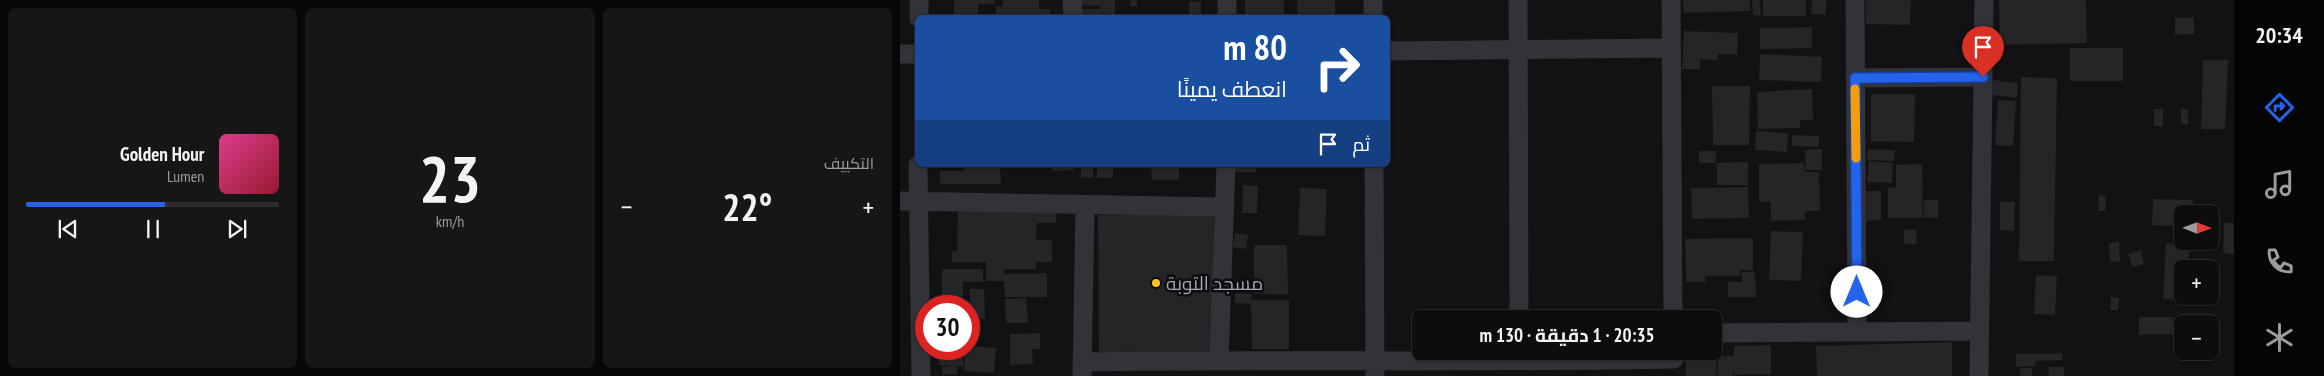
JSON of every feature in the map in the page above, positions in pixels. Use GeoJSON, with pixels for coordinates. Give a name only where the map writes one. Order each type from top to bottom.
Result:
{"type":"FeatureCollection","features":[{"type":"Feature","properties":{"kind":"street"},"geometry":{"type":"LineString","coordinates":[[919,0],[919,15]]}},
{"type":"Feature","properties":{"kind":"street"},"geometry":{"type":"LineString","coordinates":[[1072,0],[1072,15]]}},
{"type":"Feature","properties":{"kind":"street"},"geometry":{"type":"LineString","coordinates":[[1227,0],[1228,15]]}},
{"type":"Feature","properties":{"kind":"street"},"geometry":{"type":"LineString","coordinates":[[1373,0],[1373,15]]}},
{"type":"Feature","properties":{"kind":"street"},"geometry":{"type":"LineString","coordinates":[[1518,0],[1519,310]]}},
{"type":"Feature","properties":{"kind":"street"},"geometry":{"type":"LineString","coordinates":[[1671,0],[1673,310]]}},
{"type":"Feature","properties":{"kind":"street"},"geometry":{"type":"LineString","coordinates":[[1854,0],[1857,330]]}},
{"type":"Feature","properties":{"kind":"street"},"geometry":{"type":"LineString","coordinates":[[1980,376],[1984,0]]}},
{"type":"Feature","properties":{"kind":"street"},"geometry":{"type":"LineString","coordinates":[[1390,51],[1671,48]]}},
{"type":"Feature","properties":{"kind":"street"},"geometry":{"type":"LineString","coordinates":[[900,54],[915,54]]}},
{"type":"Feature","properties":{"kind":"street"},"geometry":{"type":"LineString","coordinates":[[1855,78],[1983,77]]}},
{"type":"Feature","properties":{"kind":"street"},"geometry":{"type":"LineString","coordinates":[[918,167],[909,201],[921,376]]}},
{"type":"Feature","properties":{"kind":"street"},"geometry":{"type":"LineString","coordinates":[[1219,360],[1226,167]]}},
{"type":"Feature","properties":{"kind":"street"},"geometry":{"type":"LineString","coordinates":[[1374,167],[1375,369]]}},
{"type":"Feature","properties":{"kind":"street"},"geometry":{"type":"LineString","coordinates":[[909,201],[1225,207]]}},
{"type":"Feature","properties":{"kind":"street"},"geometry":{"type":"LineString","coordinates":[[1085,205],[1082,369],[1219,360],[1375,369],[1483,360]]}},
{"type":"Feature","properties":{"kind":"street"},"geometry":{"type":"LineString","coordinates":[[1722,333],[1857,330],[1980,331]]}},
{"type":"Feature","properties":{"kind":"street"},"geometry":{"type":"LineString","coordinates":[[1612,360],[1674,362]]}},
{"type":"Feature","properties":{"kind":"building"},"geometry":{"type":"Polygon","coordinates":[[[954,0],[995,0],[995,4],[978,4],[978,14],[954,14],[954,0]]]}},
{"type":"Feature","properties":{"kind":"building"},"geometry":{"type":"Polygon","coordinates":[[[1003,0],[1039,0],[1039,9],[1050,9],[1049,15],[996,15],[996,6],[1003,7],[1003,0]]]}},
{"type":"Feature","properties":{"kind":"building"},"geometry":{"type":"Polygon","coordinates":[[[1080,0],[1115,0],[1115,15],[1079,15],[1079,9],[1100,9],[1100,6],[1080,5],[1080,0]]]}},
{"type":"Feature","properties":{"kind":"building"},"geometry":{"type":"Polygon","coordinates":[[[1131,0],[1137,0],[1137,6],[1130,6],[1131,0]]]}},
{"type":"Feature","properties":{"kind":"building"},"geometry":{"type":"Polygon","coordinates":[[[1245,0],[1284,0],[1284,15],[1245,15],[1245,0]]]}},
{"type":"Feature","properties":{"kind":"building"},"geometry":{"type":"Polygon","coordinates":[[[1297,0],[1335,0],[1335,15],[1298,15],[1297,0]]]}},
{"type":"Feature","properties":{"kind":"building"},"geometry":{"type":"Polygon","coordinates":[[[1683,0],[1750,0],[1750,11],[1684,13],[1683,0]]]}},
{"type":"Feature","properties":{"kind":"building"},"geometry":{"type":"Polygon","coordinates":[[[1752,0],[1760,0],[1761,16],[1753,15],[1752,0]]]}},
{"type":"Feature","properties":{"kind":"building"},"geometry":{"type":"Polygon","coordinates":[[[1763,0],[1806,0],[1806,16],[1763,16],[1763,0]]]}},
{"type":"Feature","properties":{"kind":"building"},"geometry":{"type":"Polygon","coordinates":[[[1812,0],[1826,0],[1826,15],[1811,14],[1812,0]]]}},
{"type":"Feature","properties":{"kind":"building"},"geometry":{"type":"Polygon","coordinates":[[[1866,0],[1911,0],[1910,25],[1866,24],[1866,0]]]}},
{"type":"Feature","properties":{"kind":"building"},"geometry":{"type":"Polygon","coordinates":[[[1999,0],[2086,0],[2087,43],[2000,45],[1999,0]]]}},
{"type":"Feature","properties":{"kind":"building"},"geometry":{"type":"Polygon","coordinates":[[[1189,2],[1201,2],[1201,15],[1189,15],[1189,2]]]}},
{"type":"Feature","properties":{"kind":"building"},"geometry":{"type":"Polygon","coordinates":[[[2194,17],[2194,34],[2175,35],[2175,18],[2194,17]]]}},
{"type":"Feature","properties":{"kind":"building"},"geometry":{"type":"Polygon","coordinates":[[[1812,27],[1812,48],[1760,49],[1760,28],[1812,27]]]}},
{"type":"Feature","properties":{"kind":"building"},"geometry":{"type":"Polygon","coordinates":[[[1684,31],[1738,33],[1737,55],[1718,54],[1718,60],[1700,59],[1700,69],[1682,69],[1684,31]]]}},
{"type":"Feature","properties":{"kind":"building"},"geometry":{"type":"Polygon","coordinates":[[[2070,48],[2123,48],[2123,81],[2070,81],[2070,48]]]}},
{"type":"Feature","properties":{"kind":"building"},"geometry":{"type":"Polygon","coordinates":[[[1760,54],[1822,57],[1821,82],[1759,80],[1760,54]]]}},
{"type":"Feature","properties":{"kind":"building"},"geometry":{"type":"Polygon","coordinates":[[[2203,60],[2228,60],[2225,129],[2201,129],[2203,60]]]}},
{"type":"Feature","properties":{"kind":"building"},"geometry":{"type":"Polygon","coordinates":[[[2021,77],[2057,78],[2054,261],[2019,261],[2021,77]]]}},
{"type":"Feature","properties":{"kind":"building"},"geometry":{"type":"Polygon","coordinates":[[[1993,80],[2018,83],[2017,98],[1992,95],[1993,80]]]}},
{"type":"Feature","properties":{"kind":"building"},"geometry":{"type":"Polygon","coordinates":[[[1712,86],[1750,86],[1749,145],[1713,145],[1712,86]]]}},
{"type":"Feature","properties":{"kind":"building"},"geometry":{"type":"Polygon","coordinates":[[[1812,89],[1813,120],[1800,120],[1800,128],[1758,129],[1757,92],[1812,89]]]}},
{"type":"Feature","properties":{"kind":"building"},"geometry":{"type":"Polygon","coordinates":[[[1871,94],[1915,94],[1914,142],[1871,141],[1871,94]]]}},
{"type":"Feature","properties":{"kind":"building"},"geometry":{"type":"Polygon","coordinates":[[[1998,100],[2016,101],[2013,146],[1995,145],[1998,100]]]}},
{"type":"Feature","properties":{"kind":"building"},"geometry":{"type":"Polygon","coordinates":[[[2154,109],[2163,109],[2163,126],[2154,126],[2154,109]]]}},
{"type":"Feature","properties":{"kind":"building"},"geometry":{"type":"Polygon","coordinates":[[[2181,109],[2188,109],[2188,124],[2181,124],[2181,109]]]}},
{"type":"Feature","properties":{"kind":"building"},"geometry":{"type":"Polygon","coordinates":[[[1756,131],[1788,133],[1787,152],[1755,150],[1756,131]]]}},
{"type":"Feature","properties":{"kind":"building"},"geometry":{"type":"Polygon","coordinates":[[[1792,135],[1819,136],[1819,147],[1792,146],[1792,135]]]}},
{"type":"Feature","properties":{"kind":"building"},"geometry":{"type":"Polygon","coordinates":[[[1822,149],[1822,170],[1806,170],[1805,150],[1822,149]]]}},
{"type":"Feature","properties":{"kind":"building"},"geometry":{"type":"Polygon","coordinates":[[[1868,149],[1895,150],[1894,161],[1867,160],[1868,149]]]}},
{"type":"Feature","properties":{"kind":"building"},"geometry":{"type":"Polygon","coordinates":[[[1699,151],[1716,151],[1716,163],[1699,163],[1699,151]]]}},
{"type":"Feature","properties":{"kind":"building"},"geometry":{"type":"Polygon","coordinates":[[[1869,161],[1893,163],[1892,183],[1867,182],[1869,161]]]}},
{"type":"Feature","properties":{"kind":"building"},"geometry":{"type":"Polygon","coordinates":[[[1748,162],[1748,185],[1717,185],[1717,163],[1748,162]]]}},
{"type":"Feature","properties":{"kind":"building"},"geometry":{"type":"Polygon","coordinates":[[[1804,163],[1805,172],[1819,172],[1820,211],[1805,211],[1805,220],[1771,221],[1771,202],[1759,202],[1759,164],[1804,163]]]}},
{"type":"Feature","properties":{"kind":"building"},"geometry":{"type":"Polygon","coordinates":[[[1922,164],[1923,218],[1888,218],[1888,187],[1896,188],[1896,165],[1922,164]]]}},
{"type":"Feature","properties":{"kind":"building"},"geometry":{"type":"Polygon","coordinates":[[[964,167],[1000,167],[1001,184],[940,184],[940,171],[964,171],[964,167]]]}},
{"type":"Feature","properties":{"kind":"building"},"geometry":{"type":"Polygon","coordinates":[[[1052,167],[1074,167],[1074,170],[1052,171],[1052,167]]]}},
{"type":"Feature","properties":{"kind":"building"},"geometry":{"type":"Polygon","coordinates":[[[1081,167],[1093,167],[1093,178],[1081,177],[1081,167]]]}},
{"type":"Feature","properties":{"kind":"building"},"geometry":{"type":"Polygon","coordinates":[[[1097,167],[1113,167],[1113,178],[1097,178],[1097,167]]]}},
{"type":"Feature","properties":{"kind":"building"},"geometry":{"type":"Polygon","coordinates":[[[1151,167],[1179,167],[1179,180],[1152,180],[1151,167]]]}},
{"type":"Feature","properties":{"kind":"building"},"geometry":{"type":"Polygon","coordinates":[[[1235,167],[1256,167],[1256,172],[1235,172],[1235,167]]]}},
{"type":"Feature","properties":{"kind":"building"},"geometry":{"type":"Polygon","coordinates":[[[1243,185],[1258,186],[1257,213],[1242,213],[1243,185]]]}},
{"type":"Feature","properties":{"kind":"building"},"geometry":{"type":"Polygon","coordinates":[[[1748,187],[1749,218],[1692,219],[1691,188],[1748,187]]]}},
{"type":"Feature","properties":{"kind":"building"},"geometry":{"type":"Polygon","coordinates":[[[1300,188],[1327,189],[1325,236],[1298,235],[1300,188]]]}},
{"type":"Feature","properties":{"kind":"building"},"geometry":{"type":"Polygon","coordinates":[[[1866,191],[1881,191],[1881,220],[1866,221],[1866,191]]]}},
{"type":"Feature","properties":{"kind":"building"},"geometry":{"type":"Polygon","coordinates":[[[2099,195],[2106,196],[2105,211],[2098,211],[2099,195]]]}},
{"type":"Feature","properties":{"kind":"building"},"geometry":{"type":"Polygon","coordinates":[[[2153,199],[2193,200],[2193,205],[2174,205],[2174,226],[2152,225],[2153,199]]]}},
{"type":"Feature","properties":{"kind":"building"},"geometry":{"type":"Polygon","coordinates":[[[1924,200],[1938,200],[1938,218],[1924,217],[1924,200]]]}},
{"type":"Feature","properties":{"kind":"building"},"geometry":{"type":"Polygon","coordinates":[[[2000,202],[2015,202],[2014,231],[2000,230],[2000,202]]]}},
{"type":"Feature","properties":{"kind":"building"},"geometry":{"type":"Polygon","coordinates":[[[958,212],[1056,213],[1056,223],[1037,223],[1036,240],[1052,240],[1052,262],[1036,262],[1036,269],[1004,269],[1004,274],[1047,273],[1047,297],[1005,297],[1004,281],[986,281],[986,262],[952,262],[952,251],[957,251],[958,212]]]}},
{"type":"Feature","properties":{"kind":"building","name":"مسجد التوبة"},"geometry":{"type":"Polygon","coordinates":[[[1214,214],[1215,351],[1099,352],[1098,215],[1214,214]]]}},
{"type":"Feature","properties":{"kind":"building"},"geometry":{"type":"Polygon","coordinates":[[[2224,223],[2234,223],[2234,254],[2223,253],[2224,223]]]}},
{"type":"Feature","properties":{"kind":"building"},"geometry":{"type":"Polygon","coordinates":[[[1904,229],[1917,230],[1916,244],[1904,244],[1904,229]]]}},
{"type":"Feature","properties":{"kind":"building"},"geometry":{"type":"Polygon","coordinates":[[[1771,231],[1803,232],[1801,281],[1769,280],[1771,231]]]}},
{"type":"Feature","properties":{"kind":"building"},"geometry":{"type":"Polygon","coordinates":[[[1235,233],[1248,235],[1246,249],[1233,247],[1235,233]]]}},
{"type":"Feature","properties":{"kind":"building"},"geometry":{"type":"Polygon","coordinates":[[[1753,238],[1753,270],[1740,270],[1740,276],[1705,276],[1706,282],[1686,282],[1685,239],[1753,238]]]}},
{"type":"Feature","properties":{"kind":"building"},"geometry":{"type":"Polygon","coordinates":[[[2119,242],[2120,261],[2110,262],[2109,243],[2119,242]]]}},
{"type":"Feature","properties":{"kind":"building"},"geometry":{"type":"Polygon","coordinates":[[[2166,243],[2174,244],[2174,250],[2190,250],[2189,260],[2174,260],[2174,299],[2163,299],[2166,243]]]}},
{"type":"Feature","properties":{"kind":"building"},"geometry":{"type":"Polygon","coordinates":[[[1254,245],[1287,245],[1288,294],[1254,294],[1254,245]]]}},
{"type":"Feature","properties":{"kind":"building"},"geometry":{"type":"Polygon","coordinates":[[[2141,250],[2144,264],[2132,267],[2128,254],[2141,250]]]}},
{"type":"Feature","properties":{"kind":"building"},"geometry":{"type":"Polygon","coordinates":[[[942,269],[983,269],[983,282],[963,282],[963,295],[942,295],[942,269]]]}},
{"type":"Feature","properties":{"kind":"building"},"geometry":{"type":"Polygon","coordinates":[[[1741,272],[1755,272],[1756,297],[1728,297],[1728,282],[1742,282],[1741,272]]]}},
{"type":"Feature","properties":{"kind":"building"},"geometry":{"type":"Polygon","coordinates":[[[2036,275],[2057,276],[2055,315],[2034,314],[2036,275]]]}},
{"type":"Feature","properties":{"kind":"building"},"geometry":{"type":"Polygon","coordinates":[[[970,289],[984,289],[985,319],[980,319],[980,295],[970,295],[970,289]]]}},
{"type":"Feature","properties":{"kind":"building"},"geometry":{"type":"Polygon","coordinates":[[[1235,293],[1252,294],[1251,300],[1289,300],[1289,349],[1252,349],[1251,304],[1235,303],[1235,293]]]}},
{"type":"Feature","properties":{"kind":"building"},"geometry":{"type":"Polygon","coordinates":[[[2111,297],[2119,298],[2118,310],[2110,310],[2111,297]]]}},
{"type":"Feature","properties":{"kind":"building"},"geometry":{"type":"Polygon","coordinates":[[[1026,298],[1028,323],[1006,323],[1005,299],[1026,298]]]}},
{"type":"Feature","properties":{"kind":"building"},"geometry":{"type":"Polygon","coordinates":[[[2139,317],[2173,317],[2174,334],[2139,335],[2139,317]]]}},
{"type":"Feature","properties":{"kind":"building"},"geometry":{"type":"Polygon","coordinates":[[[1040,333],[1040,349],[1032,349],[1033,364],[1010,365],[1010,334],[1040,333]]]}},
{"type":"Feature","properties":{"kind":"building"},"geometry":{"type":"Polygon","coordinates":[[[1952,342],[1952,376],[1817,376],[1816,346],[1952,342]]]}},
{"type":"Feature","properties":{"kind":"building"},"geometry":{"type":"Polygon","coordinates":[[[1771,345],[1771,374],[1734,375],[1733,364],[1733,376],[1717,376],[1718,360],[1722,360],[1722,356],[1734,356],[1734,346],[1771,345]]]}},
{"type":"Feature","properties":{"kind":"building"},"geometry":{"type":"Polygon","coordinates":[[[980,347],[996,348],[994,373],[964,371],[964,360],[980,360],[980,347]]]}},
{"type":"Feature","properties":{"kind":"building"},"geometry":{"type":"Polygon","coordinates":[[[2062,353],[2062,360],[2035,361],[2035,366],[2016,367],[2016,354],[2062,353]]]}},
{"type":"Feature","properties":{"kind":"building"},"geometry":{"type":"Polygon","coordinates":[[[939,360],[963,360],[963,366],[939,365],[939,360]]]}},
{"type":"Feature","properties":{"kind":"building"},"geometry":{"type":"Polygon","coordinates":[[[1686,360],[1716,360],[1716,376],[1686,376],[1686,360]]]}},
{"type":"Feature","properties":{"kind":"building"},"geometry":{"type":"Polygon","coordinates":[[[957,366],[957,374],[942,375],[942,367],[957,366]]]}},
{"type":"Feature","properties":{"kind":"building"},"geometry":{"type":"Polygon","coordinates":[[[2048,367],[2064,367],[2064,376],[2049,376],[2048,367]]]}},
{"type":"Feature","properties":{"kind":"building"},"geometry":{"type":"Polygon","coordinates":[[[2020,368],[2032,368],[2032,376],[2020,376],[2020,368]]]}},
{"type":"Feature","properties":{"kind":"slow traffic"},"geometry":{"type":"LineString","coordinates":[[1855,89],[1856,158]]}},
{"type":"Feature","properties":{"kind":"place","name":"مسجد التوبة"},"geometry":{"type":"Point","coordinates":[1156,283]}},
{"type":"Feature","properties":{"kind":"route"},"geometry":{"type":"LineString","coordinates":[[1857,292],[1855,78],[1983,77]]}}]}
